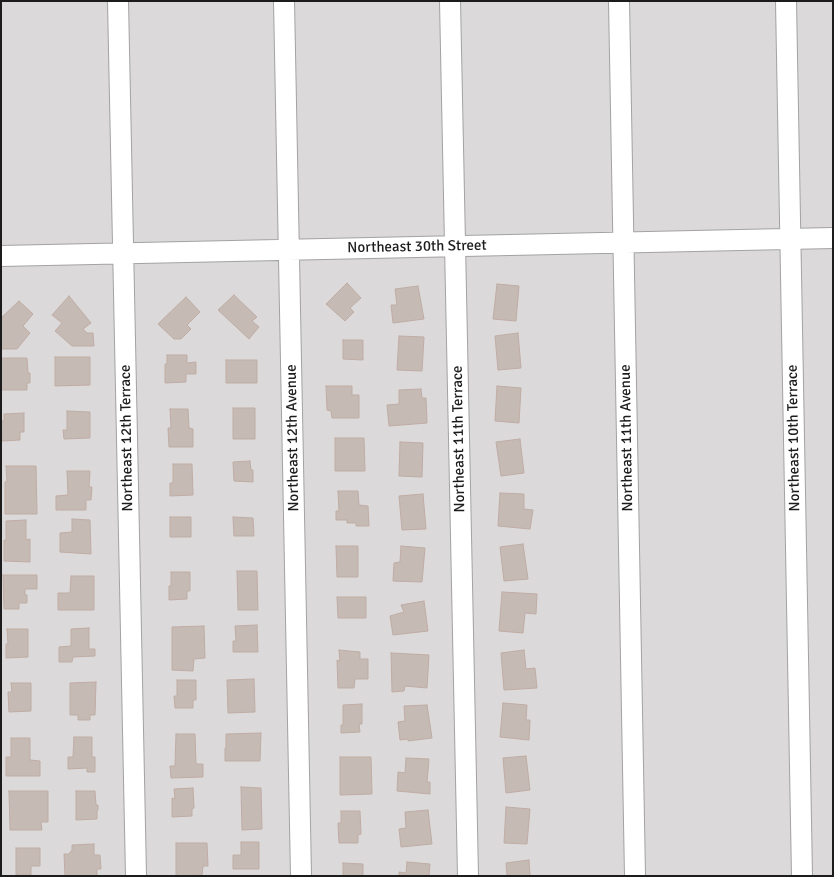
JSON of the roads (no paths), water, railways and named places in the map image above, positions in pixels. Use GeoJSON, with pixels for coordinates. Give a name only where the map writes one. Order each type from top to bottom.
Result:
{"type":"FeatureCollection","features":[{"type":"Feature","properties":{"kind":"street","name":"Northeast 12th Terrace"},"geometry":{"type":"LineString","coordinates":[[118,1],[136,876]]}},
{"type":"Feature","properties":{"kind":"street","name":"Northeast 12th Avenue"},"geometry":{"type":"LineString","coordinates":[[284,1],[301,876]]}},
{"type":"Feature","properties":{"kind":"street","name":"Northeast 11th Terrace"},"geometry":{"type":"LineString","coordinates":[[450,1],[468,876]]}},
{"type":"Feature","properties":{"kind":"street","name":"Northeast 11th Avenue"},"geometry":{"type":"LineString","coordinates":[[619,1],[635,876]]}},
{"type":"Feature","properties":{"kind":"street","name":"Northeast 10th Terrace"},"geometry":{"type":"LineString","coordinates":[[786,1],[802,876]]}},
{"type":"Feature","properties":{"kind":"street","name":"Northeast 30th Street"},"geometry":{"type":"LineString","coordinates":[[1,256],[833,238]]}}]}
